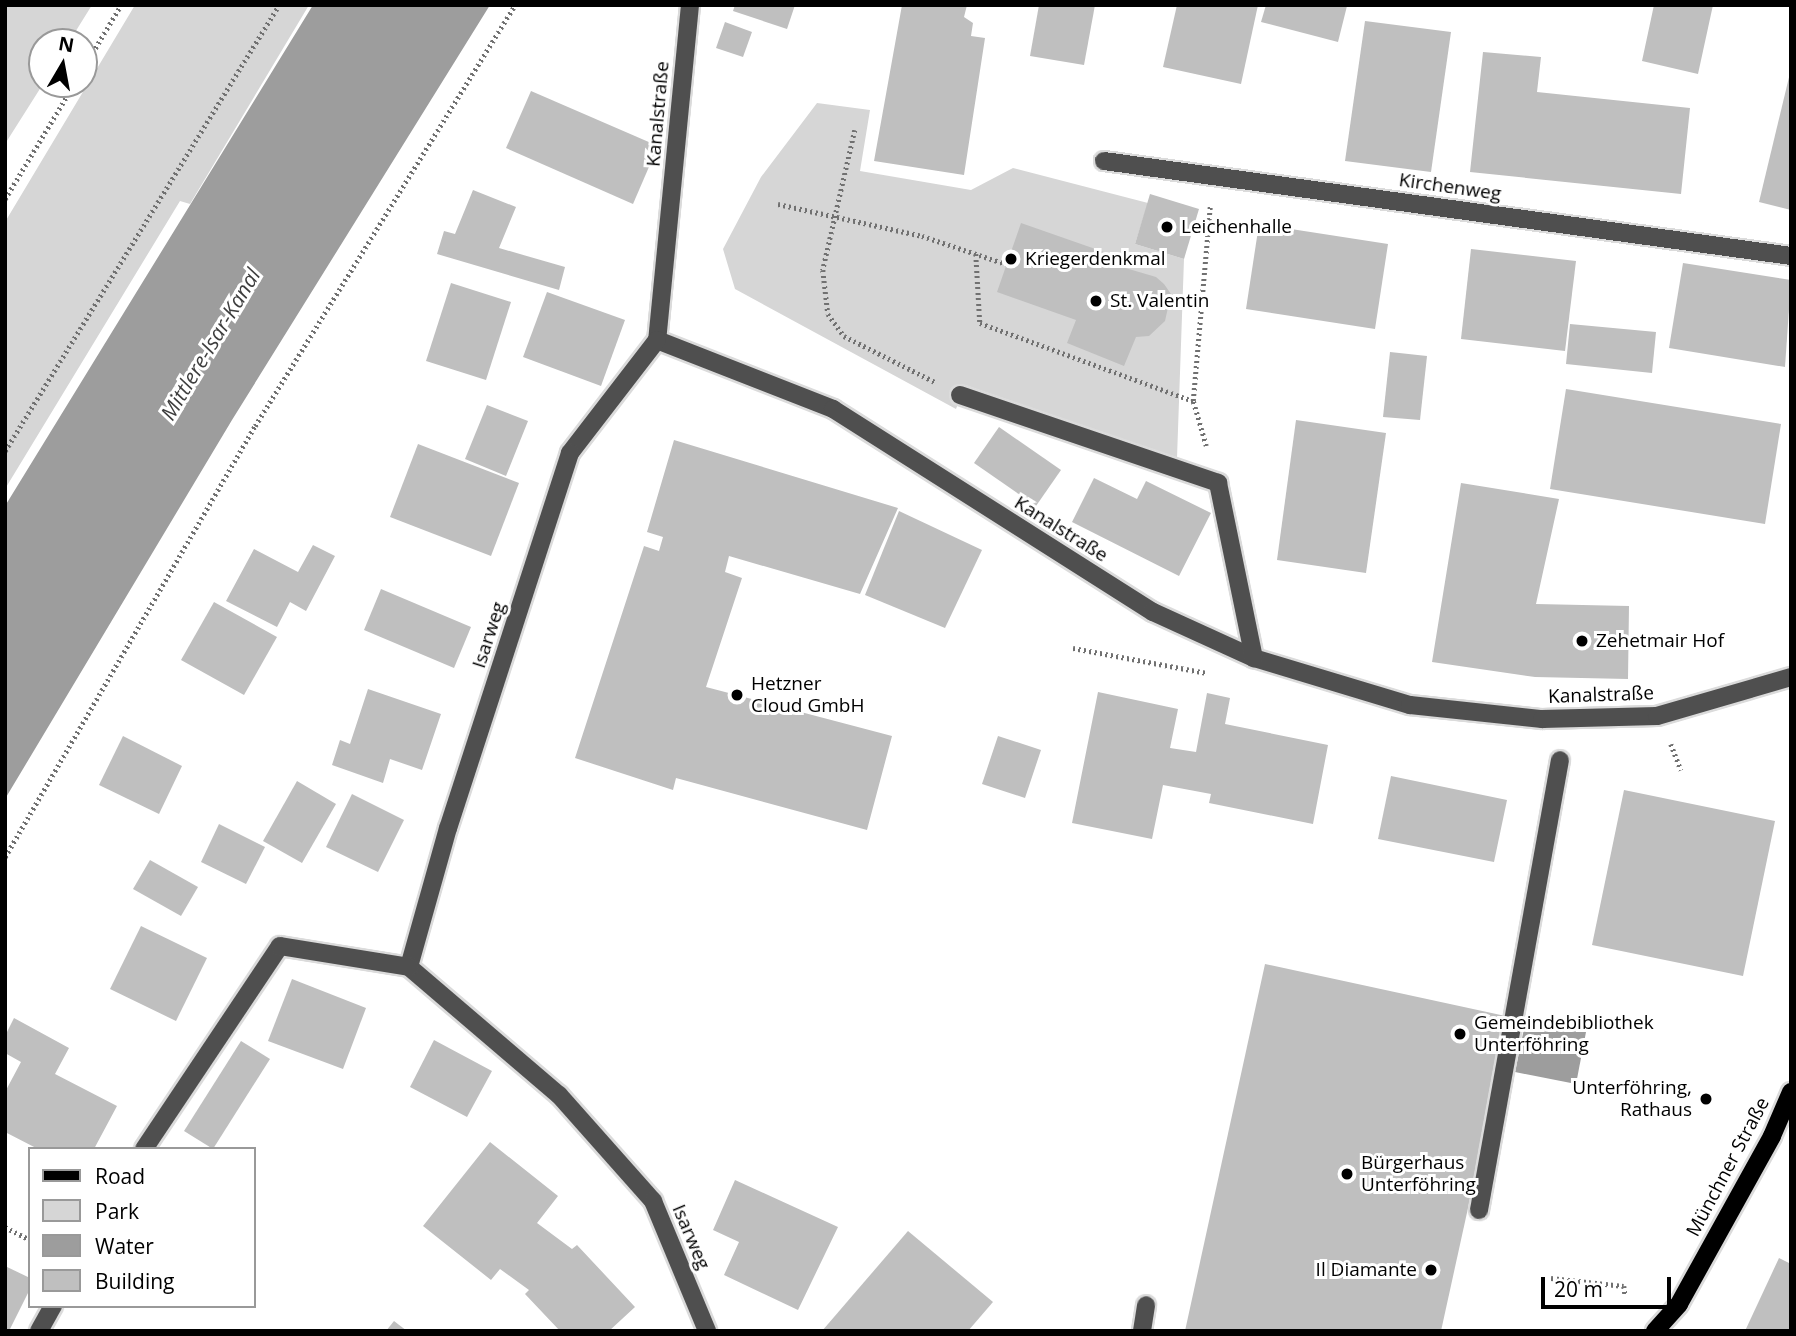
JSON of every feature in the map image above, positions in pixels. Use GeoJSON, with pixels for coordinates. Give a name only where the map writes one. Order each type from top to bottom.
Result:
{"type":"FeatureCollection","features":[{"type":"Feature","properties":{"kind":"main road","name":"Münchner Straße"},"geometry":{"type":"LineString","coordinates":[[1655,1331],[1679,1304],[1772,1136],[1791,1092]]}},
{"type":"Feature","properties":{"kind":"street","name":"Kanalstraße"},"geometry":{"type":"LineString","coordinates":[[690,5],[657,340],[833,409],[1153,612],[1254,658],[1410,705],[1542,719],[1657,716],[1791,677]]}},
{"type":"Feature","properties":{"kind":"street","name":"Kirchenweg"},"geometry":{"type":"LineString","coordinates":[[1104,160],[1791,256]]}},
{"type":"Feature","properties":{"kind":"street","name":"Isarweg"},"geometry":{"type":"LineString","coordinates":[[657,340],[570,453],[448,828],[409,967],[559,1095],[653,1201],[707,1331]]}},
{"type":"Feature","properties":{"kind":"street"},"geometry":{"type":"LineString","coordinates":[[960,396],[1218,483],[1254,658]]}},
{"type":"Feature","properties":{"kind":"street"},"geometry":{"type":"LineString","coordinates":[[1479,1209],[1560,760]]}},
{"type":"Feature","properties":{"kind":"street"},"geometry":{"type":"LineString","coordinates":[[145,1147],[280,946],[409,967]]}},
{"type":"Feature","properties":{"kind":"street"},"geometry":{"type":"LineString","coordinates":[[1142,1331],[1146,1305]]}},
{"type":"Feature","properties":{"kind":"street"},"geometry":{"type":"LineString","coordinates":[[39,1331],[52,1308]]}},
{"type":"Feature","properties":{"kind":"path"},"geometry":{"type":"LineString","coordinates":[[98,44],[121,5]]}},
{"type":"Feature","properties":{"kind":"path"},"geometry":{"type":"LineString","coordinates":[[5,452],[279,5]]}},
{"type":"Feature","properties":{"kind":"path"},"geometry":{"type":"LineString","coordinates":[[5,857],[256,426],[515,5]]}},
{"type":"Feature","properties":{"kind":"path"},"geometry":{"type":"LineString","coordinates":[[5,199],[66,98]]}},
{"type":"Feature","properties":{"kind":"path"},"geometry":{"type":"LineString","coordinates":[[855,130],[833,216],[823,270],[828,314],[844,335],[960,396]]}},
{"type":"Feature","properties":{"kind":"path"},"geometry":{"type":"LineString","coordinates":[[1212,175],[1193,401],[1218,483]]}},
{"type":"Feature","properties":{"kind":"path"},"geometry":{"type":"LineString","coordinates":[[778,204],[833,216],[1006,264]]}},
{"type":"Feature","properties":{"kind":"path"},"geometry":{"type":"LineString","coordinates":[[976,254],[981,323],[1193,401]]}},
{"type":"Feature","properties":{"kind":"path"},"geometry":{"type":"LineString","coordinates":[[1676,755],[1681,770]]}},
{"type":"Feature","properties":{"kind":"path"},"geometry":{"type":"LineString","coordinates":[[5,1227],[28,1239]]}},
{"type":"Feature","properties":{"kind":"path"},"geometry":{"type":"LineString","coordinates":[[1551,1278],[1624,1286],[1625,1294]]}},
{"type":"Feature","properties":{"kind":"green space"},"geometry":{"type":"Polygon","coordinates":[[[5,5],[92,5],[78,28],[28,28],[28,98],[34,98],[5,144],[5,5]]]}},
{"type":"Feature","properties":{"kind":"green space"},"geometry":{"type":"Polygon","coordinates":[[[135,5],[309,5],[190,204],[180,201],[5,489],[5,222],[79,98],[98,98],[98,67],[135,5]]]}},
{"type":"Feature","properties":{"kind":"green space"},"geometry":{"type":"Polygon","coordinates":[[[817,103],[870,110],[860,171],[971,190],[1013,168],[1148,203],[1135,244],[1184,259],[1177,458],[965,385],[956,409],[735,289],[723,249],[761,177],[817,103]]]}},
{"type":"Feature","properties":{"kind":"water","name":"Mittlere-Isar-Kanal"},"geometry":{"type":"Polygon","coordinates":[[[313,5],[490,5],[232,420],[5,799],[5,506],[313,5]]]}},
{"type":"Feature","properties":{"kind":"water"},"geometry":{"type":"Polygon","coordinates":[[[1526,1019],[1586,1032],[1576,1084],[1515,1072],[1526,1019]]]}},
{"type":"Feature","properties":{"kind":"building"},"geometry":{"type":"Polygon","coordinates":[[[735,5],[795,5],[787,29],[733,11],[735,5]]]}},
{"type":"Feature","properties":{"kind":"building"},"geometry":{"type":"Polygon","coordinates":[[[902,5],[967,5],[964,17],[973,23],[971,36],[985,38],[964,175],[874,161],[902,5]]]}},
{"type":"Feature","properties":{"kind":"building"},"geometry":{"type":"Polygon","coordinates":[[[1039,5],[1095,5],[1084,65],[1030,56],[1039,5]]]}},
{"type":"Feature","properties":{"kind":"building"},"geometry":{"type":"Polygon","coordinates":[[[1177,5],[1258,5],[1241,84],[1163,67],[1177,5]]]}},
{"type":"Feature","properties":{"kind":"building"},"geometry":{"type":"Polygon","coordinates":[[[1266,5],[1347,6],[1338,42],[1261,22],[1266,5]]]}},
{"type":"Feature","properties":{"kind":"building"},"geometry":{"type":"Polygon","coordinates":[[[1654,5],[1713,5],[1698,74],[1642,61],[1654,5]]]}},
{"type":"Feature","properties":{"kind":"building"},"geometry":{"type":"Polygon","coordinates":[[[1365,21],[1451,32],[1431,172],[1345,161],[1365,21]]]}},
{"type":"Feature","properties":{"kind":"building"},"geometry":{"type":"Polygon","coordinates":[[[725,22],[752,32],[743,57],[716,48],[725,22]]]}},
{"type":"Feature","properties":{"kind":"building"},"geometry":{"type":"Polygon","coordinates":[[[1483,52],[1541,57],[1537,92],[1690,108],[1681,194],[1470,172],[1483,52]]]}},
{"type":"Feature","properties":{"kind":"building"},"geometry":{"type":"Polygon","coordinates":[[[1791,73],[1791,210],[1759,202],[1791,73]]]}},
{"type":"Feature","properties":{"kind":"building"},"geometry":{"type":"Polygon","coordinates":[[[531,91],[658,146],[633,204],[506,148],[531,91]]]}},
{"type":"Feature","properties":{"kind":"building"},"geometry":{"type":"Polygon","coordinates":[[[473,190],[516,207],[499,248],[565,267],[559,290],[437,254],[444,231],[455,234],[473,190]]]}},
{"type":"Feature","properties":{"kind":"building","name":"Leichenhalle"},"geometry":{"type":"Polygon","coordinates":[[[1150,194],[1199,209],[1184,259],[1135,244],[1150,194]]]}},
{"type":"Feature","properties":{"kind":"building","name":"St. Valentin"},"geometry":{"type":"Polygon","coordinates":[[[1021,223],[1124,259],[1122,267],[1156,277],[1164,284],[1171,294],[1165,321],[1149,336],[1136,337],[1124,366],[1067,343],[1076,320],[997,292],[1021,223]]]}},
{"type":"Feature","properties":{"kind":"building"},"geometry":{"type":"Polygon","coordinates":[[[1259,224],[1388,244],[1375,329],[1246,309],[1259,224]]]}},
{"type":"Feature","properties":{"kind":"building"},"geometry":{"type":"Polygon","coordinates":[[[1471,249],[1576,261],[1565,351],[1461,339],[1471,249]]]}},
{"type":"Feature","properties":{"kind":"building"},"geometry":{"type":"Polygon","coordinates":[[[1683,263],[1791,280],[1785,367],[1669,348],[1683,263]]]}},
{"type":"Feature","properties":{"kind":"building"},"geometry":{"type":"Polygon","coordinates":[[[451,283],[511,302],[486,380],[426,361],[451,283]]]}},
{"type":"Feature","properties":{"kind":"building"},"geometry":{"type":"Polygon","coordinates":[[[547,292],[625,320],[601,386],[523,357],[547,292]]]}},
{"type":"Feature","properties":{"kind":"building"},"geometry":{"type":"Polygon","coordinates":[[[1570,324],[1656,332],[1652,373],[1566,364],[1570,324]]]}},
{"type":"Feature","properties":{"kind":"building"},"geometry":{"type":"Polygon","coordinates":[[[1390,352],[1427,356],[1420,420],[1383,417],[1390,352]]]}},
{"type":"Feature","properties":{"kind":"building"},"geometry":{"type":"Polygon","coordinates":[[[1566,389],[1781,424],[1765,524],[1550,489],[1566,389]]]}},
{"type":"Feature","properties":{"kind":"building"},"geometry":{"type":"Polygon","coordinates":[[[487,405],[528,421],[506,476],[465,459],[487,405]]]}},
{"type":"Feature","properties":{"kind":"building"},"geometry":{"type":"Polygon","coordinates":[[[1296,420],[1386,433],[1366,573],[1277,560],[1296,420]]]}},
{"type":"Feature","properties":{"kind":"building"},"geometry":{"type":"Polygon","coordinates":[[[999,427],[1061,470],[1036,506],[974,463],[999,427]]]}},
{"type":"Feature","properties":{"kind":"building"},"geometry":{"type":"Polygon","coordinates":[[[674,440],[898,508],[860,594],[729,556],[725,572],[742,578],[706,687],[892,736],[867,830],[676,778],[673,790],[575,758],[644,546],[659,551],[663,537],[647,532],[674,440]]]}},
{"type":"Feature","properties":{"kind":"building"},"geometry":{"type":"Polygon","coordinates":[[[418,444],[519,483],[491,556],[390,517],[418,444]]]}},
{"type":"Feature","properties":{"kind":"building"},"geometry":{"type":"Polygon","coordinates":[[[1094,478],[1137,499],[1146,481],[1211,513],[1179,576],[1072,522],[1094,478]]]}},
{"type":"Feature","properties":{"kind":"building"},"geometry":{"type":"Polygon","coordinates":[[[1461,483],[1559,499],[1536,604],[1629,606],[1628,679],[1535,677],[1432,662],[1461,483]]]}},
{"type":"Feature","properties":{"kind":"building"},"geometry":{"type":"Polygon","coordinates":[[[899,511],[982,550],[945,628],[865,595],[899,511]]]}},
{"type":"Feature","properties":{"kind":"building"},"geometry":{"type":"Polygon","coordinates":[[[313,545],[335,556],[306,611],[290,602],[277,627],[226,601],[254,549],[298,572],[313,545]]]}},
{"type":"Feature","properties":{"kind":"building"},"geometry":{"type":"Polygon","coordinates":[[[381,589],[471,627],[454,668],[364,630],[381,589]]]}},
{"type":"Feature","properties":{"kind":"building"},"geometry":{"type":"Polygon","coordinates":[[[214,602],[277,637],[244,695],[181,660],[214,602]]]}},
{"type":"Feature","properties":{"kind":"building"},"geometry":{"type":"Polygon","coordinates":[[[368,689],[441,714],[422,770],[390,759],[383,783],[332,765],[340,740],[350,744],[368,689]]]}},
{"type":"Feature","properties":{"kind":"building"},"geometry":{"type":"Polygon","coordinates":[[[1098,692],[1178,709],[1170,748],[1196,752],[1207,693],[1230,698],[1225,724],[1328,745],[1313,824],[1209,803],[1211,794],[1163,785],[1152,839],[1072,823],[1098,692]]]}},
{"type":"Feature","properties":{"kind":"building"},"geometry":{"type":"Polygon","coordinates":[[[123,736],[182,766],[159,814],[99,785],[123,736]]]}},
{"type":"Feature","properties":{"kind":"building"},"geometry":{"type":"Polygon","coordinates":[[[998,736],[1041,750],[1025,798],[982,784],[998,736]]]}},
{"type":"Feature","properties":{"kind":"building"},"geometry":{"type":"Polygon","coordinates":[[[1391,776],[1507,800],[1494,862],[1378,839],[1391,776]]]}},
{"type":"Feature","properties":{"kind":"building"},"geometry":{"type":"Polygon","coordinates":[[[297,781],[336,804],[302,863],[263,841],[297,781]]]}},
{"type":"Feature","properties":{"kind":"building"},"geometry":{"type":"Polygon","coordinates":[[[1624,790],[1775,821],[1743,976],[1592,945],[1624,790]]]}},
{"type":"Feature","properties":{"kind":"building"},"geometry":{"type":"Polygon","coordinates":[[[352,794],[404,820],[378,872],[326,847],[352,794]]]}},
{"type":"Feature","properties":{"kind":"building"},"geometry":{"type":"Polygon","coordinates":[[[219,824],[265,847],[246,884],[201,862],[219,824]]]}},
{"type":"Feature","properties":{"kind":"building"},"geometry":{"type":"Polygon","coordinates":[[[150,860],[198,887],[181,916],[133,889],[150,860]]]}},
{"type":"Feature","properties":{"kind":"building"},"geometry":{"type":"Polygon","coordinates":[[[141,926],[207,958],[176,1021],[110,989],[141,926]]]}},
{"type":"Feature","properties":{"kind":"building","name":"Bürgerhaus Unterföhring"},"geometry":{"type":"Polygon","coordinates":[[[1265,964],[1510,1017],[1441,1331],[1185,1331],[1265,964]]]}},
{"type":"Feature","properties":{"kind":"building"},"geometry":{"type":"Polygon","coordinates":[[[292,979],[366,1008],[343,1069],[268,1041],[292,979]]]}},
{"type":"Feature","properties":{"kind":"building"},"geometry":{"type":"Polygon","coordinates":[[[14,1018],[69,1048],[55,1074],[117,1106],[95,1147],[34,1147],[5,1132],[5,1092],[21,1062],[5,1053],[5,1036],[14,1018]]]}},
{"type":"Feature","properties":{"kind":"building"},"geometry":{"type":"Polygon","coordinates":[[[434,1040],[492,1071],[467,1117],[410,1087],[434,1040]]]}},
{"type":"Feature","properties":{"kind":"building"},"geometry":{"type":"Polygon","coordinates":[[[241,1041],[270,1059],[214,1147],[184,1131],[241,1041]]]}},
{"type":"Feature","properties":{"kind":"building"},"geometry":{"type":"Polygon","coordinates":[[[490,1142],[558,1196],[537,1223],[572,1249],[577,1245],[635,1307],[609,1331],[560,1331],[525,1294],[529,1290],[500,1269],[491,1280],[423,1226],[490,1142]]]}},
{"type":"Feature","properties":{"kind":"building"},"geometry":{"type":"Polygon","coordinates":[[[735,1180],[838,1227],[798,1310],[724,1275],[739,1242],[713,1230],[735,1180]]]}},
{"type":"Feature","properties":{"kind":"building"},"geometry":{"type":"Polygon","coordinates":[[[908,1231],[993,1302],[968,1331],[822,1331],[908,1231]]]}},
{"type":"Feature","properties":{"kind":"building"},"geometry":{"type":"Polygon","coordinates":[[[1779,1258],[1791,1264],[1791,1331],[1745,1331],[1779,1258]]]}},
{"type":"Feature","properties":{"kind":"building"},"geometry":{"type":"Polygon","coordinates":[[[5,1266],[28,1277],[28,1293],[9,1331],[5,1331],[5,1266]]]}},
{"type":"Feature","properties":{"kind":"building"},"geometry":{"type":"Polygon","coordinates":[[[394,1321],[407,1331],[386,1331],[394,1321]]]}},
{"type":"Feature","properties":{"kind":"place","name":"Leichenhalle"},"geometry":{"type":"Point","coordinates":[1167,227]}},
{"type":"Feature","properties":{"kind":"place","name":"Kriegerdenkmal"},"geometry":{"type":"Point","coordinates":[1011,259]}},
{"type":"Feature","properties":{"kind":"place","name":"St. Valentin"},"geometry":{"type":"Point","coordinates":[1096,301]}},
{"type":"Feature","properties":{"kind":"place","name":"Zehetmair Hof"},"geometry":{"type":"Point","coordinates":[1582,641]}},
{"type":"Feature","properties":{"kind":"place","name":"Hetzner Cloud GmbH"},"geometry":{"type":"Point","coordinates":[737,695]}},
{"type":"Feature","properties":{"kind":"place","name":"Gemeindebibliothek Unterföhring"},"geometry":{"type":"Point","coordinates":[1460,1034]}},
{"type":"Feature","properties":{"kind":"place","name":"Unterföhring, Rathaus"},"geometry":{"type":"Point","coordinates":[1706,1099]}},
{"type":"Feature","properties":{"kind":"place","name":"Bürgerhaus Unterföhring"},"geometry":{"type":"Point","coordinates":[1347,1174]}},
{"type":"Feature","properties":{"kind":"place","name":"Il Diamante"},"geometry":{"type":"Point","coordinates":[1431,1270]}}]}
